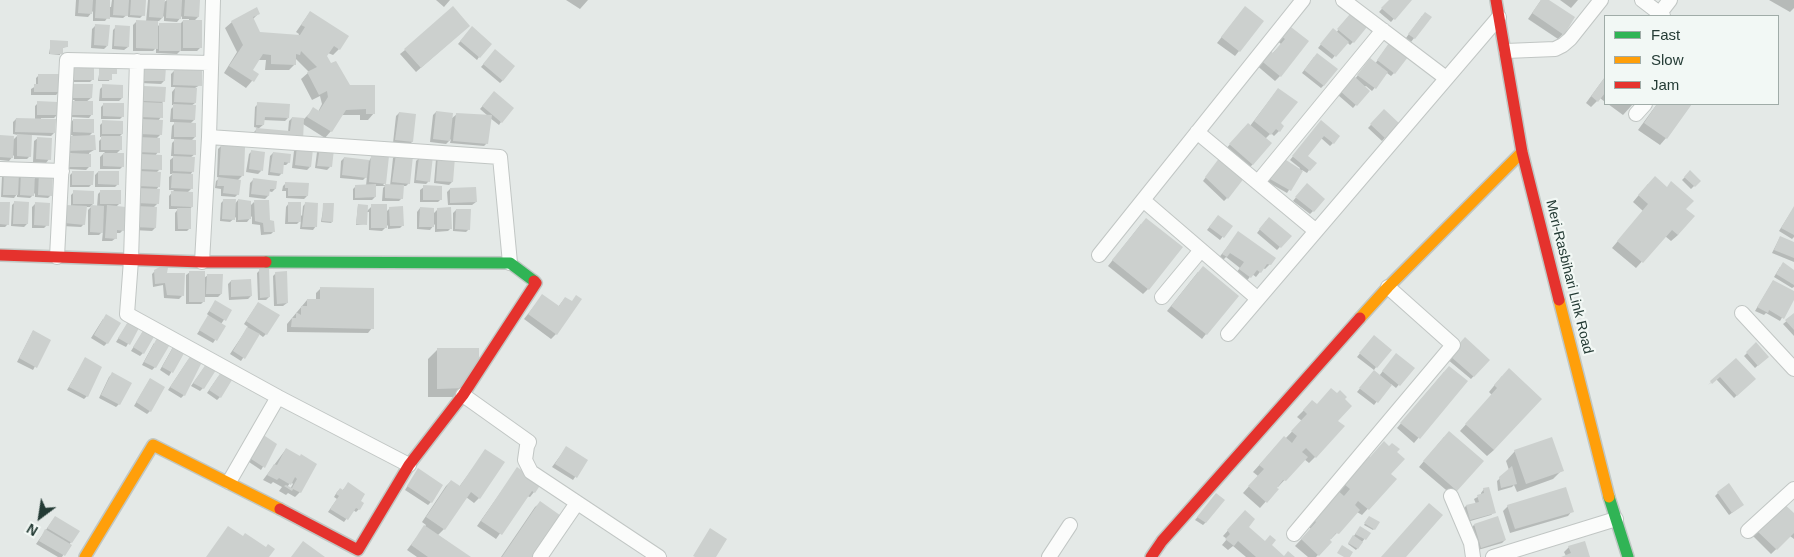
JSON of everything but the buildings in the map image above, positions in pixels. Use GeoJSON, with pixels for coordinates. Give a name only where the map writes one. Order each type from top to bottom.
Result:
{"type":"FeatureCollection","features":[{"type":"Feature","properties":{"kind":"street"},"geometry":{"type":"LineString","coordinates":[[202,262],[209,137],[213,0]]}},
{"type":"Feature","properties":{"kind":"street"},"geometry":{"type":"LineString","coordinates":[[1099,255],[1303,0]]}},
{"type":"Feature","properties":{"kind":"street"},"geometry":{"type":"LineString","coordinates":[[1343,0],[1446,78]]}},
{"type":"Feature","properties":{"kind":"street","name":"Meri-Rasbihari Link Road"},"geometry":{"type":"LineString","coordinates":[[1496,0],[1522,152],[1609,498],[1628,557]]}},
{"type":"Feature","properties":{"kind":"street"},"geometry":{"type":"LineString","coordinates":[[1506,51],[1555,49],[1563,45],[1601,0]]}},
{"type":"Feature","properties":{"kind":"street"},"geometry":{"type":"LineString","coordinates":[[1642,0],[1661,15],[1670,0]]}},
{"type":"Feature","properties":{"kind":"street"},"geometry":{"type":"LineString","coordinates":[[1228,334],[1499,17]]}},
{"type":"Feature","properties":{"kind":"street"},"geometry":{"type":"LineString","coordinates":[[1258,182],[1383,30]]}},
{"type":"Feature","properties":{"kind":"street"},"geometry":{"type":"LineString","coordinates":[[57,257],[67,60],[210,63]]}},
{"type":"Feature","properties":{"kind":"street"},"geometry":{"type":"LineString","coordinates":[[138,62],[131,260],[127,314],[409,466]]}},
{"type":"Feature","properties":{"kind":"street"},"geometry":{"type":"LineString","coordinates":[[1197,132],[1316,230]]}},
{"type":"Feature","properties":{"kind":"street"},"geometry":{"type":"LineString","coordinates":[[209,137],[500,157],[510,263]]}},
{"type":"Feature","properties":{"kind":"street"},"geometry":{"type":"LineString","coordinates":[[1151,557],[1162,541],[1388,287],[1522,152]]}},
{"type":"Feature","properties":{"kind":"street"},"geometry":{"type":"LineString","coordinates":[[0,169],[62,171]]}},
{"type":"Feature","properties":{"kind":"street"},"geometry":{"type":"LineString","coordinates":[[1143,200],[1258,298]]}},
{"type":"Feature","properties":{"kind":"street"},"geometry":{"type":"LineString","coordinates":[[1162,297],[1201,250]]}},
{"type":"Feature","properties":{"kind":"street"},"geometry":{"type":"LineString","coordinates":[[0,255],[202,262],[510,263],[536,283],[463,395],[409,466],[360,555],[230,482],[153,445],[85,557]]}},
{"type":"Feature","properties":{"kind":"street"},"geometry":{"type":"LineString","coordinates":[[1294,534],[1454,345],[1388,287]]}},
{"type":"Feature","properties":{"kind":"street"},"geometry":{"type":"LineString","coordinates":[[1742,313],[1794,368]]}},
{"type":"Feature","properties":{"kind":"street"},"geometry":{"type":"LineString","coordinates":[[463,395],[529,442],[526,446],[525,460],[531,472],[659,557]]}},
{"type":"Feature","properties":{"kind":"street"},"geometry":{"type":"LineString","coordinates":[[230,482],[278,397]]}},
{"type":"Feature","properties":{"kind":"street"},"geometry":{"type":"LineString","coordinates":[[1748,531],[1794,489]]}},
{"type":"Feature","properties":{"kind":"street"},"geometry":{"type":"LineString","coordinates":[[1451,496],[1471,543],[1474,557]]}},
{"type":"Feature","properties":{"kind":"street"},"geometry":{"type":"LineString","coordinates":[[540,557],[577,503]]}},
{"type":"Feature","properties":{"kind":"street"},"geometry":{"type":"LineString","coordinates":[[1493,557],[1616,519]]}},
{"type":"Feature","properties":{"kind":"street"},"geometry":{"type":"LineString","coordinates":[[1049,557],[1070,525]]}},
{"type":"Feature","properties":{"kind":"traffic: fast"},"geometry":{"type":"LineString","coordinates":[[266,262],[510,263],[534,281]]}},
{"type":"Feature","properties":{"kind":"traffic: fast"},"geometry":{"type":"LineString","coordinates":[[1609,497],[1628,557]]}},
{"type":"Feature","properties":{"kind":"traffic: slow"},"geometry":{"type":"LineString","coordinates":[[1360,318],[1388,287],[1522,152]]}},
{"type":"Feature","properties":{"kind":"traffic: slow"},"geometry":{"type":"LineString","coordinates":[[1559,300],[1609,497]]}},
{"type":"Feature","properties":{"kind":"traffic: slow"},"geometry":{"type":"LineString","coordinates":[[85,557],[153,445],[280,509]]}},
{"type":"Feature","properties":{"kind":"traffic: jam"},"geometry":{"type":"LineString","coordinates":[[1496,0],[1522,152],[1559,300]]}},
{"type":"Feature","properties":{"kind":"traffic: jam"},"geometry":{"type":"LineString","coordinates":[[0,255],[202,262],[266,262]]}},
{"type":"Feature","properties":{"kind":"traffic: jam"},"geometry":{"type":"LineString","coordinates":[[280,509],[358,550],[409,465],[463,395],[536,283],[534,281]]}},
{"type":"Feature","properties":{"kind":"traffic: jam"},"geometry":{"type":"LineString","coordinates":[[1151,557],[1162,541],[1360,318]]}}]}
